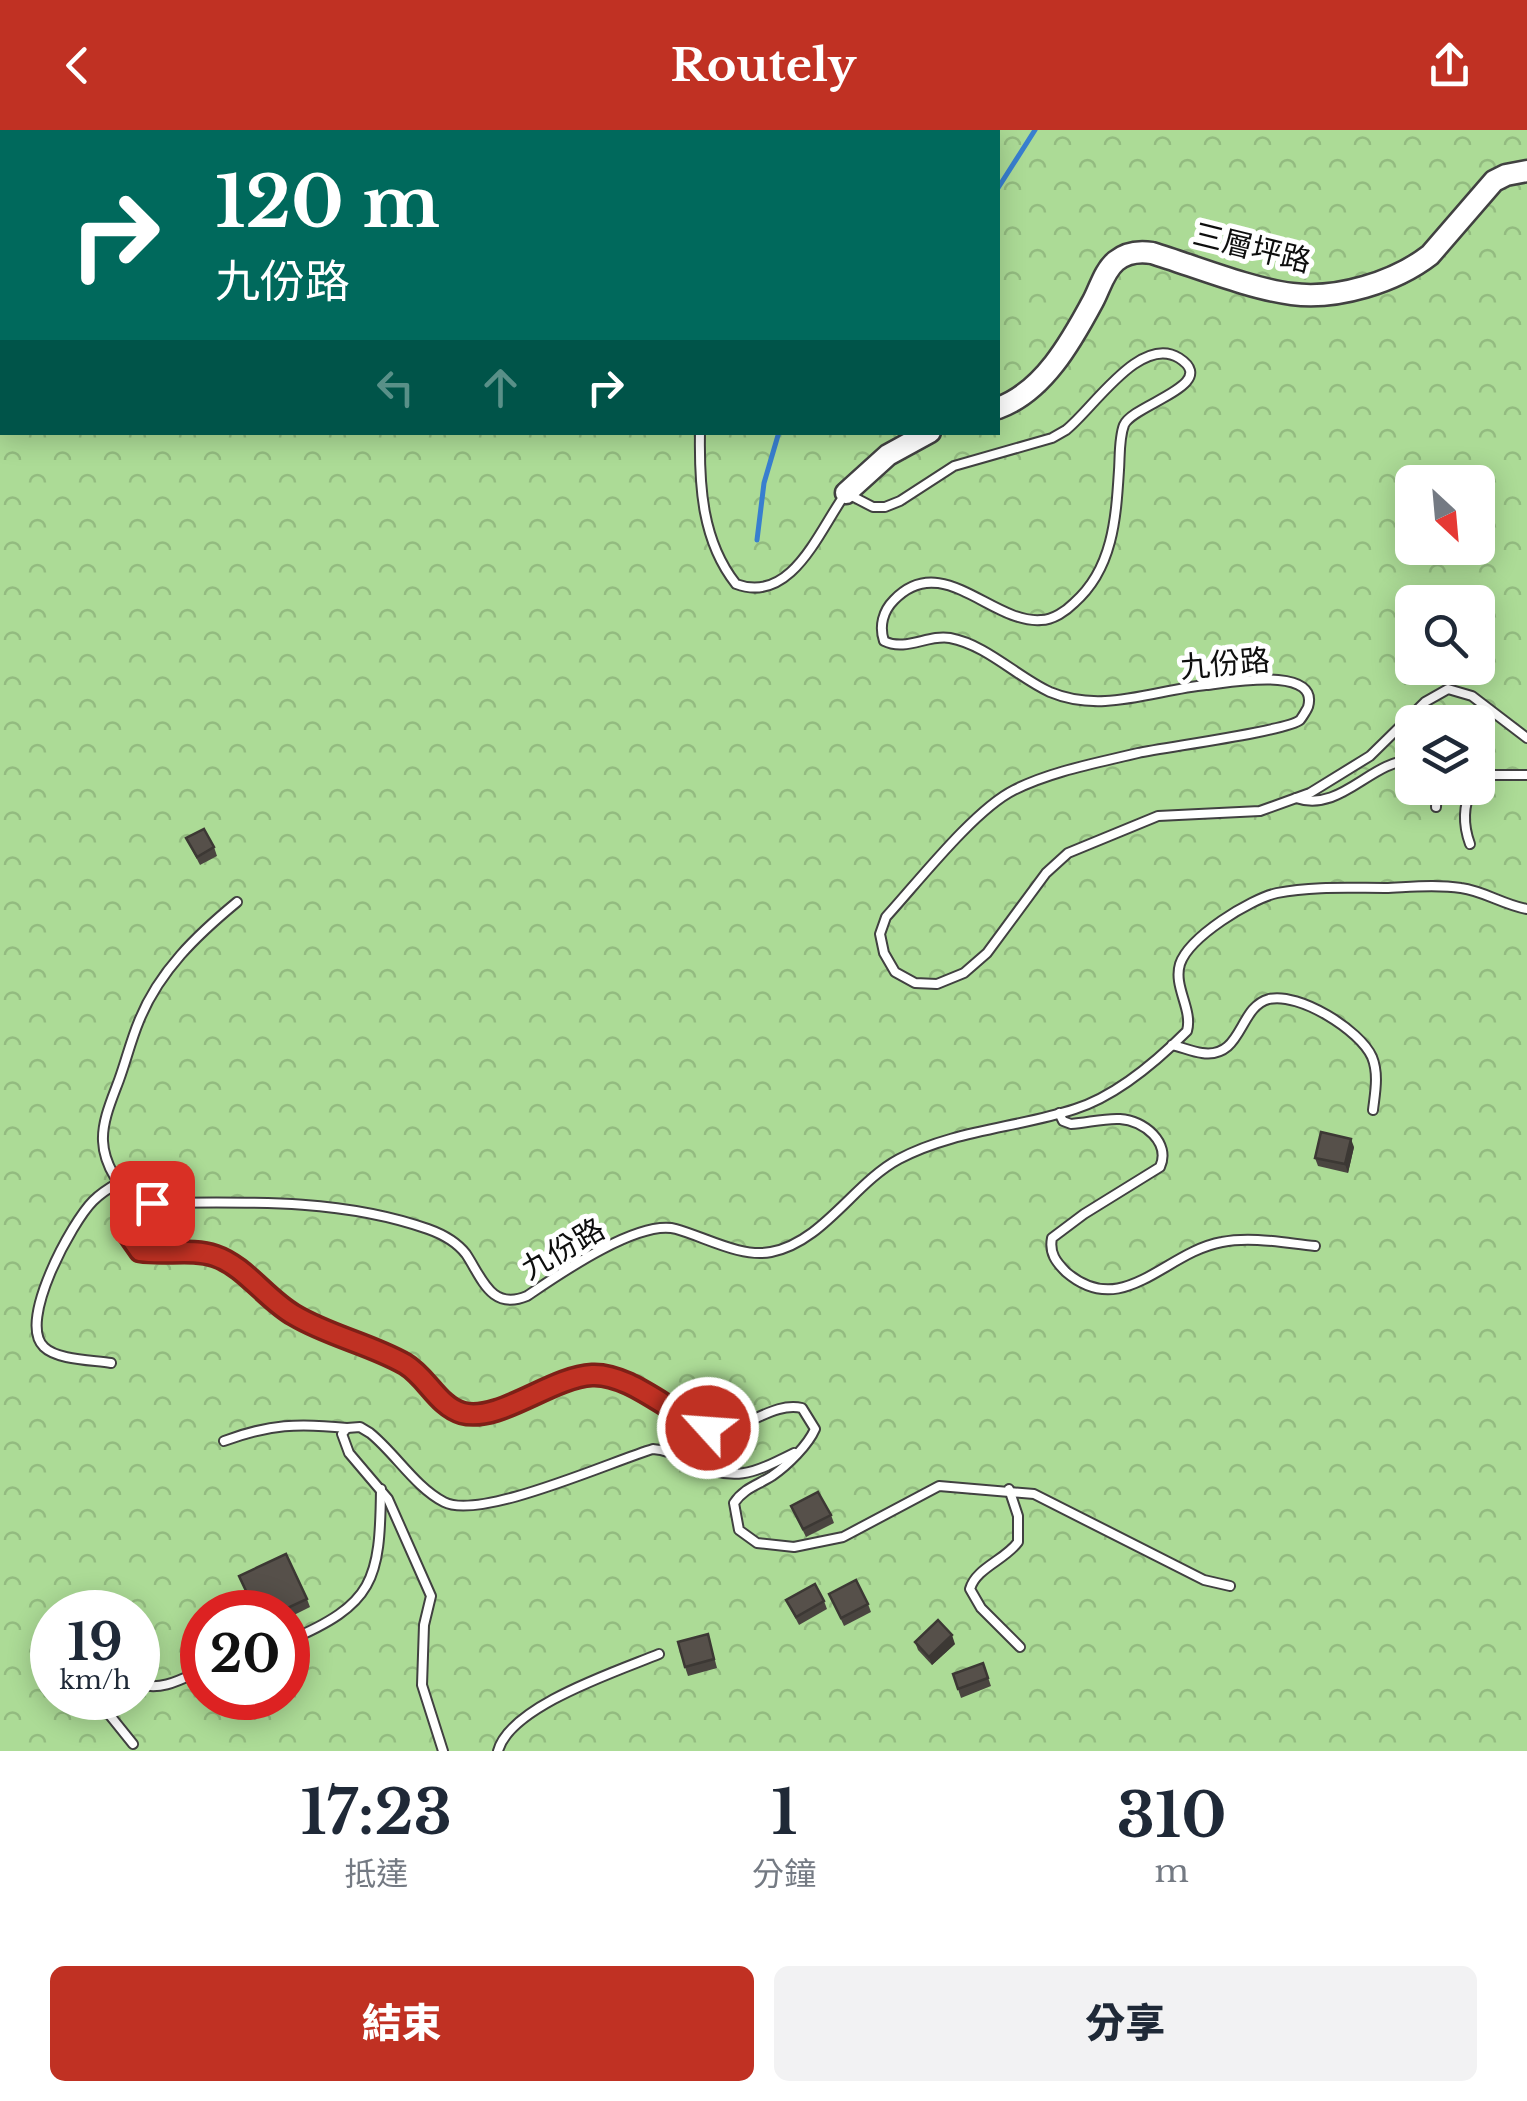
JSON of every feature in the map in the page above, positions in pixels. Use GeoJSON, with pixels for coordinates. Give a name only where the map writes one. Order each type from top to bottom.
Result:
{"type":"FeatureCollection","features":[{"type":"Feature","properties":{"kind":"street","name":"三層坪路"},"geometry":{"type":"LineString","coordinates":[[1000,407],[1026,395],[1038,384],[1078,328],[1106,272],[1126,255],[1152,253],[1290,294],[1347,290],[1418,265],[1494,181],[1506,174],[1527,172]]}},
{"type":"Feature","properties":{"kind":"street"},"geometry":{"type":"LineString","coordinates":[[846,493],[888,455],[925,435]]}},
{"type":"Feature","properties":{"kind":"lane","name":"九份路"},"geometry":{"type":"LineString","coordinates":[[846,493],[873,507],[885,508],[954,466],[1052,438],[1078,421],[1142,358],[1154,352],[1174,356],[1186,364],[1186,384],[1128,418],[1122,430],[1116,523],[1104,562],[1076,602],[1056,616],[1040,621],[1022,618],[931,581],[919,583],[891,602],[883,616],[884,641],[893,646],[952,638],[1046,690],[1084,700],[1114,702],[1252,680],[1291,681],[1304,686],[1309,694],[1308,708],[1300,720],[1282,728],[1174,745],[1081,767],[1015,790],[992,804],[886,917],[880,934],[884,953],[895,972],[915,983],[937,984],[964,973],[987,953],[1057,861],[1158,816],[1243,813],[1296,798],[1370,756],[1425,702],[1448,690],[1472,696],[1527,738]]}},
{"type":"Feature","properties":{"kind":"lane"},"geometry":{"type":"LineString","coordinates":[[700,435],[699,483],[711,538],[721,565],[736,584],[762,590],[788,577],[846,493]]}},
{"type":"Feature","properties":{"kind":"lane"},"geometry":{"type":"LineString","coordinates":[[1296,798],[1307,802],[1328,799],[1395,764]]}},
{"type":"Feature","properties":{"kind":"lane"},"geometry":{"type":"LineString","coordinates":[[1495,775],[1527,775]]}},
{"type":"Feature","properties":{"kind":"lane"},"geometry":{"type":"LineString","coordinates":[[1466,805],[1465,829],[1470,844]]}},
{"type":"Feature","properties":{"kind":"lane"},"geometry":{"type":"LineString","coordinates":[[1172,1045],[1187,1032],[1190,1021],[1179,979],[1180,964],[1204,935],[1258,899],[1276,893],[1320,889],[1442,886],[1475,890],[1527,909]]}},
{"type":"Feature","properties":{"kind":"lane"},"geometry":{"type":"LineString","coordinates":[[237,902],[186,946],[161,979],[139,1019],[108,1111],[102,1138],[106,1157],[118,1183],[139,1208],[128,1220],[126,1231],[140,1251],[218,1257],[234,1265],[266,1296],[294,1315],[406,1365],[458,1412],[492,1411],[564,1381],[592,1375],[632,1385],[694,1422],[722,1430],[780,1408],[802,1408],[815,1428],[811,1438],[774,1475],[741,1492],[734,1502],[734,1515],[746,1538],[758,1543],[794,1547],[825,1543],[873,1524],[909,1499],[938,1486],[1009,1489],[1034,1494],[1190,1574],[1230,1586]]}},
{"type":"Feature","properties":{"kind":"lane"},"geometry":{"type":"LineString","coordinates":[[1172,1045],[1204,1054],[1217,1052],[1239,1036],[1256,1005],[1264,1000],[1276,998],[1305,1005],[1331,1018],[1371,1055],[1376,1072],[1373,1110]]}},
{"type":"Feature","properties":{"kind":"lane","name":"九份路"},"geometry":{"type":"LineString","coordinates":[[139,1208],[152,1203],[334,1207],[402,1220],[456,1243],[490,1294],[516,1301],[598,1253],[658,1227],[673,1228],[749,1252],[782,1249],[818,1227],[857,1189],[899,1159],[960,1136],[1098,1100],[1172,1045]]}},
{"type":"Feature","properties":{"kind":"lane"},"geometry":{"type":"LineString","coordinates":[[1059,1113],[1063,1121],[1071,1124],[1122,1119],[1135,1122],[1163,1147],[1160,1167],[1052,1238],[1050,1249],[1054,1257],[1087,1286],[1098,1290],[1129,1286],[1219,1242],[1315,1246]]}},
{"type":"Feature","properties":{"kind":"lane"},"geometry":{"type":"LineString","coordinates":[[111,1362],[54,1353],[44,1348],[36,1329],[49,1275],[70,1234],[93,1201],[118,1183]]}},
{"type":"Feature","properties":{"kind":"lane"},"geometry":{"type":"LineString","coordinates":[[224,1441],[272,1426],[300,1423],[360,1427],[441,1501],[464,1506],[538,1490],[653,1449],[667,1450],[709,1471],[733,1476],[756,1472],[801,1447]]}},
{"type":"Feature","properties":{"kind":"lane"},"geometry":{"type":"LineString","coordinates":[[347,1428],[342,1434],[349,1453],[381,1489],[400,1520],[431,1596],[424,1626],[422,1684],[443,1751]]}},
{"type":"Feature","properties":{"kind":"lane"},"geometry":{"type":"LineString","coordinates":[[310,1630],[344,1614],[361,1598],[376,1552],[381,1489]]}},
{"type":"Feature","properties":{"kind":"lane"},"geometry":{"type":"LineString","coordinates":[[1009,1489],[1018,1516],[1018,1542],[1004,1559],[976,1576],[970,1589],[980,1608],[1020,1647]]}},
{"type":"Feature","properties":{"kind":"lane"},"geometry":{"type":"LineString","coordinates":[[498,1751],[508,1731],[547,1704],[659,1654]]}},
{"type":"Feature","properties":{"kind":"lane"},"geometry":{"type":"LineString","coordinates":[[114,1720],[133,1744]]}},
{"type":"Feature","properties":{"kind":"green space"},"geometry":{"type":"Polygon","coordinates":[[[1000,130],[1527,130],[1527,1751],[0,1751],[0,435],[1000,435],[1000,130]]]}},
{"type":"Feature","properties":{"kind":"building"},"geometry":{"type":"Polygon","coordinates":[[[204,829],[214,847],[197,857],[186,838],[204,829]]]}},
{"type":"Feature","properties":{"kind":"building"},"geometry":{"type":"Polygon","coordinates":[[[1321,1132],[1351,1139],[1345,1164],[1315,1158],[1321,1132]]]}},
{"type":"Feature","properties":{"kind":"building"},"geometry":{"type":"Polygon","coordinates":[[[818,1492],[831,1515],[803,1529],[791,1506],[818,1492]]]}},
{"type":"Feature","properties":{"kind":"building"},"geometry":{"type":"Polygon","coordinates":[[[286,1554],[303,1590],[246,1590],[239,1576],[286,1554]]]}},
{"type":"Feature","properties":{"kind":"building"},"geometry":{"type":"Polygon","coordinates":[[[856,1580],[868,1604],[841,1618],[829,1594],[856,1580]]]}},
{"type":"Feature","properties":{"kind":"building"},"geometry":{"type":"Polygon","coordinates":[[[815,1584],[824,1601],[796,1617],[786,1600],[815,1584]]]}},
{"type":"Feature","properties":{"kind":"building"},"geometry":{"type":"Polygon","coordinates":[[[938,1620],[952,1635],[929,1657],[915,1642],[938,1620]]]}},
{"type":"Feature","properties":{"kind":"building"},"geometry":{"type":"Polygon","coordinates":[[[708,1634],[714,1659],[685,1667],[678,1642],[708,1634]]]}},
{"type":"Feature","properties":{"kind":"building"},"geometry":{"type":"Polygon","coordinates":[[[983,1663],[988,1678],[958,1689],[953,1674],[983,1663]]]}},
{"type":"Feature","properties":{"kind":"waterway"},"geometry":{"type":"LineString","coordinates":[[1000,185],[1035,130]]}},
{"type":"Feature","properties":{"kind":"waterway"},"geometry":{"type":"LineString","coordinates":[[757,540],[764,483],[778,435]]}},
{"type":"Feature","properties":{"kind":"route"},"geometry":{"type":"LineString","coordinates":[[152,1203],[139,1208],[128,1220],[126,1231],[140,1251],[206,1254],[234,1265],[266,1296],[294,1315],[406,1365],[458,1412],[492,1411],[564,1381],[592,1375],[632,1385],[668,1409],[708,1428]]}}]}
